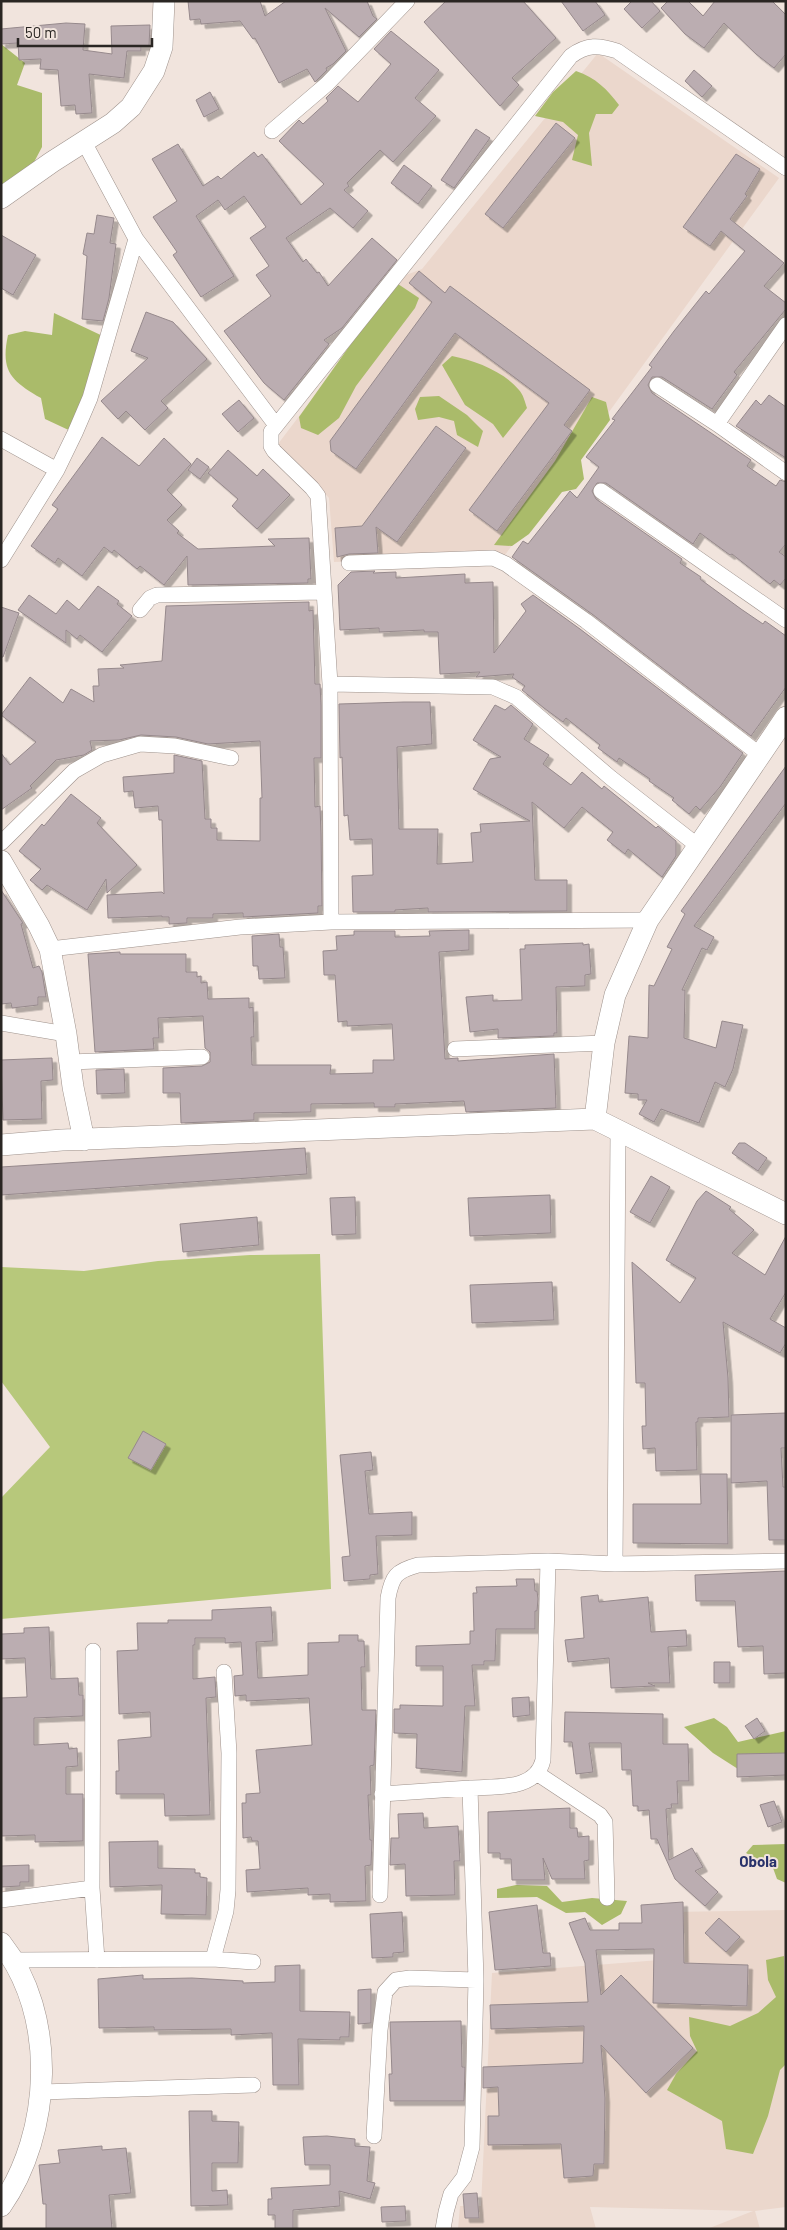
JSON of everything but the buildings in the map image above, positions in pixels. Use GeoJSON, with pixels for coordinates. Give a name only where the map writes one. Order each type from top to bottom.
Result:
{"type":"FeatureCollection","features":[{"type":"Feature","properties":{"kind":"street"},"geometry":{"type":"LineString","coordinates":[[1,198],[52,162],[113,123],[131,106],[154,71],[162,47],[164,1]]}},
{"type":"Feature","properties":{"kind":"street"},"geometry":{"type":"LineString","coordinates":[[272,131],[328,84],[407,1]]}},
{"type":"Feature","properties":{"kind":"street"},"geometry":{"type":"LineString","coordinates":[[331,922],[330,684],[318,496],[274,451],[270,440],[275,424],[565,64],[581,49],[590,46],[605,47],[617,51],[786,168]]}},
{"type":"Feature","properties":{"kind":"street"},"geometry":{"type":"LineString","coordinates":[[84,142],[136,239],[275,424]]}},
{"type":"Feature","properties":{"kind":"street"},"geometry":{"type":"LineString","coordinates":[[1,560],[57,470],[90,398],[136,239]]}},
{"type":"Feature","properties":{"kind":"street"},"geometry":{"type":"LineString","coordinates":[[717,424],[786,325]]}},
{"type":"Feature","properties":{"kind":"street"},"geometry":{"type":"LineString","coordinates":[[657,385],[717,424],[786,474]]}},
{"type":"Feature","properties":{"kind":"street"},"geometry":{"type":"LineString","coordinates":[[1,439],[57,470]]}},
{"type":"Feature","properties":{"kind":"street"},"geometry":{"type":"LineString","coordinates":[[601,491],[786,620]]}},
{"type":"Feature","properties":{"kind":"street"},"geometry":{"type":"LineString","coordinates":[[349,563],[493,558],[506,564],[586,621],[759,754]]}},
{"type":"Feature","properties":{"kind":"street"},"geometry":{"type":"LineString","coordinates":[[140,610],[150,598],[157,595],[323,592]]}},
{"type":"Feature","properties":{"kind":"street"},"geometry":{"type":"LineString","coordinates":[[330,684],[493,687],[516,697],[611,778],[698,846]]}},
{"type":"Feature","properties":{"kind":"street"},"geometry":{"type":"LineString","coordinates":[[595,1119],[604,1043],[615,995],[648,920],[759,754],[786,717]]}},
{"type":"Feature","properties":{"kind":"street"},"geometry":{"type":"LineString","coordinates":[[1,843],[74,771],[102,755],[140,744],[175,746],[231,758]]}},
{"type":"Feature","properties":{"kind":"street"},"geometry":{"type":"LineString","coordinates":[[1,861],[39,926],[50,949],[66,1034],[73,1087],[84,1140]]}},
{"type":"Feature","properties":{"kind":"street"},"geometry":{"type":"LineString","coordinates":[[50,949],[240,927],[331,922],[648,920]]}},
{"type":"Feature","properties":{"kind":"street"},"geometry":{"type":"LineString","coordinates":[[1,1023],[66,1034]]}},
{"type":"Feature","properties":{"kind":"street"},"geometry":{"type":"LineString","coordinates":[[455,1049],[604,1043]]}},
{"type":"Feature","properties":{"kind":"street"},"geometry":{"type":"LineString","coordinates":[[70,1062],[202,1057]]}},
{"type":"Feature","properties":{"kind":"street"},"geometry":{"type":"LineString","coordinates":[[1,1145],[52,1140],[595,1119],[786,1214]]}},
{"type":"Feature","properties":{"kind":"street"},"geometry":{"type":"LineString","coordinates":[[615,1564],[618,1131]]}},
{"type":"Feature","properties":{"kind":"street"},"geometry":{"type":"LineString","coordinates":[[382,1794],[519,1784],[538,1774],[543,1760],[548,1560]]}},
{"type":"Feature","properties":{"kind":"street"},"geometry":{"type":"LineString","coordinates":[[380,1895],[388,1598],[395,1575],[402,1570],[418,1565],[548,1560],[615,1564],[786,1561]]}},
{"type":"Feature","properties":{"kind":"street"},"geometry":{"type":"LineString","coordinates":[[93,1651],[92,1888],[97,1960]]}},
{"type":"Feature","properties":{"kind":"street"},"geometry":{"type":"LineString","coordinates":[[213,1959],[226,1911],[229,1881],[228,1753],[224,1672]]}},
{"type":"Feature","properties":{"kind":"street"},"geometry":{"type":"LineString","coordinates":[[538,1774],[600,1815],[605,1822],[607,1898]]}},
{"type":"Feature","properties":{"kind":"street"},"geometry":{"type":"LineString","coordinates":[[444,2229],[451,2194],[464,2177],[472,2147],[476,1980],[470,1788]]}},
{"type":"Feature","properties":{"kind":"street"},"geometry":{"type":"LineString","coordinates":[[1,1900],[92,1888]]}},
{"type":"Feature","properties":{"kind":"street"},"geometry":{"type":"LineString","coordinates":[[1,1943],[15,1960],[37,2020],[42,2092],[34,2133],[20,2172],[1,2206]]}},
{"type":"Feature","properties":{"kind":"street"},"geometry":{"type":"LineString","coordinates":[[15,1960],[213,1959],[253,1962]]}},
{"type":"Feature","properties":{"kind":"street"},"geometry":{"type":"LineString","coordinates":[[374,2136],[380,2030],[385,1992],[396,1980],[410,1978],[476,1980]]}},
{"type":"Feature","properties":{"kind":"street"},"geometry":{"type":"LineString","coordinates":[[42,2092],[253,2085]]}},
{"type":"Feature","properties":{"kind":"shaded area"},"geometry":{"type":"Polygon","coordinates":[[[598,53],[779,178],[505,555],[334,562],[329,498],[278,444],[406,275],[422,269],[598,53]]]}},
{"type":"Feature","properties":{"kind":"shaded area"},"geometry":{"type":"Polygon","coordinates":[[[786,1910],[786,2207],[755,2211],[760,2229],[707,2229],[753,2211],[590,2207],[596,2229],[458,2229],[460,2206],[481,2206],[492,1973],[673,1959],[672,1912],[786,1910]]]}},
{"type":"Feature","properties":{"kind":"green space"},"geometry":{"type":"Polygon","coordinates":[[[1,44],[25,63],[17,85],[42,93],[42,147],[23,183],[1,198],[1,44]]]}},
{"type":"Feature","properties":{"kind":"green space"},"geometry":{"type":"Polygon","coordinates":[[[576,71],[600,85],[619,105],[612,114],[596,114],[589,133],[592,166],[572,160],[578,135],[563,122],[535,116],[553,92],[576,71]]]}},
{"type":"Feature","properties":{"kind":"green space"},"geometry":{"type":"Polygon","coordinates":[[[395,282],[419,298],[415,308],[356,386],[339,418],[318,435],[301,428],[299,417],[395,282]]]}},
{"type":"Feature","properties":{"kind":"green space"},"geometry":{"type":"Polygon","coordinates":[[[54,313],[107,338],[75,433],[45,419],[41,398],[22,386],[7,367],[6,348],[8,335],[25,331],[52,335],[54,313]]]}},
{"type":"Feature","properties":{"kind":"green space"},"geometry":{"type":"Polygon","coordinates":[[[452,356],[480,364],[497,372],[513,383],[522,394],[527,408],[503,438],[493,424],[465,405],[442,365],[452,356]]]}},
{"type":"Feature","properties":{"kind":"green space"},"geometry":{"type":"Polygon","coordinates":[[[439,396],[467,415],[483,431],[478,447],[457,435],[454,421],[439,417],[418,420],[415,409],[420,397],[439,396]]]}},
{"type":"Feature","properties":{"kind":"green space"},"geometry":{"type":"Polygon","coordinates":[[[592,397],[606,402],[610,420],[581,460],[584,479],[576,489],[562,492],[529,534],[512,546],[494,545],[555,461],[592,397]]]}},
{"type":"Feature","properties":{"kind":"green space"},"geometry":{"type":"Polygon","coordinates":[[[320,1254],[331,1589],[1,1619],[1,1498],[50,1447],[1,1381],[1,1267],[84,1271],[158,1261],[250,1255],[320,1254]]]}},
{"type":"Feature","properties":{"kind":"green space"},"geometry":{"type":"Polygon","coordinates":[[[714,1718],[727,1727],[738,1742],[786,1731],[786,1764],[738,1769],[713,1753],[684,1727],[714,1718]]]}},
{"type":"Feature","properties":{"kind":"green space"},"geometry":{"type":"Polygon","coordinates":[[[786,1844],[786,1883],[777,1879],[773,1868],[746,1853],[753,1845],[786,1844]]]}},
{"type":"Feature","properties":{"kind":"green space"},"geometry":{"type":"Polygon","coordinates":[[[516,1885],[547,1886],[562,1902],[592,1898],[627,1901],[621,1914],[602,1925],[585,1912],[566,1913],[537,1897],[497,1898],[497,1889],[516,1885]]]}},
{"type":"Feature","properties":{"kind":"green space"},"geometry":{"type":"Polygon","coordinates":[[[784,1956],[786,2064],[780,2070],[768,2116],[753,2154],[726,2149],[722,2121],[667,2090],[676,2074],[697,2051],[690,2036],[689,2017],[730,2026],[758,2013],[776,1997],[768,1980],[766,1960],[784,1956]]]}},
{"type":"Feature","properties":{"kind":"district","name":"Obola"},"geometry":{"type":"Point","coordinates":[758,1862]}}]}
